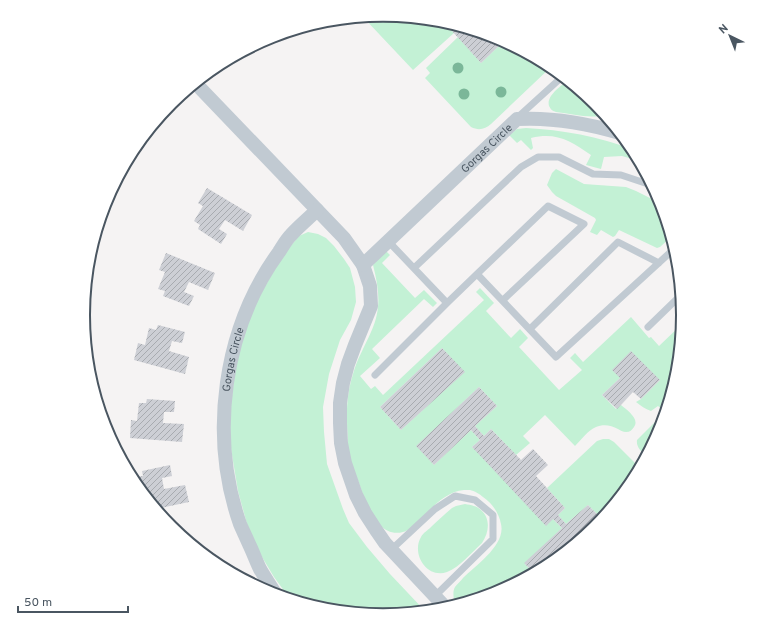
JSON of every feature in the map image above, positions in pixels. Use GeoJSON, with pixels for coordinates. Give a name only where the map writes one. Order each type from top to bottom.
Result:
{"type":"FeatureCollection","features":[{"type":"Feature","properties":{"kind":"street"},"geometry":{"type":"LineString","coordinates":[[201,89],[344,238],[363,265],[370,286],[371,306],[352,352],[343,384],[340,403],[340,424],[341,443],[345,463],[356,495],[376,530],[392,550],[440,602]]}},
{"type":"Feature","properties":{"kind":"street","name":"Gorgas Circle"},"geometry":{"type":"LineString","coordinates":[[363,265],[517,119],[536,118],[607,127]]}},
{"type":"Feature","properties":{"kind":"street","name":"Gorgas Circle"},"geometry":{"type":"LineString","coordinates":[[271,586],[260,569],[240,525],[232,494],[226,462],[224,430],[225,398],[229,367],[237,336],[251,300],[272,261],[291,235],[317,210]]}},
{"type":"Feature","properties":{"kind":"lane"},"geometry":{"type":"LineString","coordinates":[[517,119],[558,81]]}},
{"type":"Feature","properties":{"kind":"lane"},"geometry":{"type":"LineString","coordinates":[[414,268],[521,166],[538,157],[560,157],[593,174],[621,175],[645,183]]}},
{"type":"Feature","properties":{"kind":"lane"},"geometry":{"type":"LineString","coordinates":[[374,375],[446,303],[548,206],[584,224],[503,300]]}},
{"type":"Feature","properties":{"kind":"lane"},"geometry":{"type":"LineString","coordinates":[[388,241],[446,303]]}},
{"type":"Feature","properties":{"kind":"lane"},"geometry":{"type":"LineString","coordinates":[[530,329],[618,242],[659,263]]}},
{"type":"Feature","properties":{"kind":"lane"},"geometry":{"type":"LineString","coordinates":[[477,274],[556,357],[669,254]]}},
{"type":"Feature","properties":{"kind":"lane"},"geometry":{"type":"LineString","coordinates":[[648,327],[675,301]]}},
{"type":"Feature","properties":{"kind":"lane"},"geometry":{"type":"LineString","coordinates":[[392,550],[435,508],[455,496],[475,500],[493,515],[493,539],[435,596]]}},
{"type":"Feature","properties":{"kind":"green space"},"geometry":{"type":"Polygon","coordinates":[[[368,23],[402,23],[452,30],[454,33],[413,70],[368,23]]]}},
{"type":"Feature","properties":{"kind":"green space"},"geometry":{"type":"Polygon","coordinates":[[[458,37],[481,63],[499,46],[530,61],[546,71],[491,124],[482,129],[477,129],[471,127],[425,78],[430,73],[426,68],[458,37]]]}},
{"type":"Feature","properties":{"kind":"green space"},"geometry":{"type":"Polygon","coordinates":[[[563,85],[597,116],[581,116],[553,111],[549,106],[549,102],[555,92],[563,85]]]}},
{"type":"Feature","properties":{"kind":"green space"},"geometry":{"type":"Polygon","coordinates":[[[526,128],[553,130],[594,137],[622,146],[631,159],[622,156],[604,157],[601,169],[586,165],[591,155],[570,142],[556,137],[540,136],[531,138],[533,148],[531,150],[521,140],[517,143],[509,135],[517,129],[526,128]]]}},
{"type":"Feature","properties":{"kind":"green space"},"geometry":{"type":"Polygon","coordinates":[[[556,169],[584,184],[626,187],[652,199],[666,241],[657,248],[619,230],[613,237],[601,230],[597,235],[590,232],[596,220],[595,218],[556,196],[552,192],[547,185],[552,173],[556,169]]]}},
{"type":"Feature","properties":{"kind":"green space"},"geometry":{"type":"Polygon","coordinates":[[[308,232],[318,234],[326,238],[334,246],[350,268],[355,287],[356,302],[351,320],[340,340],[329,374],[323,407],[327,464],[349,523],[390,574],[419,605],[383,608],[345,605],[307,598],[284,590],[259,552],[247,524],[238,491],[230,443],[230,411],[235,373],[242,338],[254,306],[282,256],[299,236],[308,232]]]}},
{"type":"Feature","properties":{"kind":"green space"},"geometry":{"type":"Polygon","coordinates":[[[385,250],[390,255],[382,263],[415,298],[424,290],[437,303],[433,307],[424,299],[372,349],[380,358],[360,376],[371,389],[375,386],[383,395],[484,300],[476,292],[480,288],[494,303],[486,311],[511,338],[520,329],[528,338],[519,347],[559,390],[582,370],[570,358],[575,353],[583,362],[631,317],[649,338],[651,337],[659,346],[675,331],[670,372],[660,408],[658,406],[651,411],[636,402],[660,380],[620,378],[602,395],[616,409],[621,405],[632,415],[635,424],[629,432],[624,432],[610,426],[599,426],[590,430],[575,446],[545,415],[523,436],[530,443],[516,455],[491,429],[484,436],[475,426],[497,406],[479,387],[417,446],[434,465],[471,430],[480,440],[472,447],[562,528],[525,564],[530,569],[495,586],[459,598],[454,599],[453,594],[455,587],[489,554],[499,539],[501,524],[499,516],[492,505],[479,494],[470,490],[457,491],[438,502],[409,529],[403,532],[394,533],[386,530],[374,517],[365,499],[349,458],[347,415],[348,398],[355,368],[377,315],[377,282],[373,265],[385,250]],[[442,348],[380,407],[401,430],[464,372],[442,348]]]}},
{"type":"Feature","properties":{"kind":"green space"},"geometry":{"type":"Polygon","coordinates":[[[656,421],[642,452],[638,447],[637,440],[656,421]]]}},
{"type":"Feature","properties":{"kind":"green space"},"geometry":{"type":"Polygon","coordinates":[[[609,439],[636,464],[627,478],[597,514],[588,505],[566,524],[558,515],[565,508],[547,488],[597,441],[609,439]]]}},
{"type":"Feature","properties":{"kind":"green space"},"geometry":{"type":"Polygon","coordinates":[[[465,504],[478,508],[484,514],[488,522],[486,535],[482,543],[457,567],[447,572],[433,572],[423,564],[420,557],[418,544],[421,537],[452,508],[465,504]]]}},
{"type":"Feature","properties":{"kind":"building"},"geometry":{"type":"Polygon","coordinates":[[[452,30],[499,46],[481,63],[452,30]]]}},
{"type":"Feature","properties":{"kind":"building"},"geometry":{"type":"Polygon","coordinates":[[[207,188],[252,215],[243,231],[225,220],[219,229],[227,234],[221,244],[198,229],[200,225],[194,221],[203,206],[198,203],[207,188]]]}},
{"type":"Feature","properties":{"kind":"building"},"geometry":{"type":"Polygon","coordinates":[[[166,253],[215,273],[208,290],[189,282],[184,292],[194,296],[189,306],[163,296],[165,291],[158,289],[165,272],[159,270],[166,253]]]}},
{"type":"Feature","properties":{"kind":"building"},"geometry":{"type":"Polygon","coordinates":[[[158,325],[185,332],[182,343],[172,341],[169,351],[189,357],[185,374],[134,360],[138,343],[145,345],[149,328],[156,330],[158,325]]]}},
{"type":"Feature","properties":{"kind":"building"},"geometry":{"type":"Polygon","coordinates":[[[442,348],[465,372],[401,430],[380,407],[442,348]]]}},
{"type":"Feature","properties":{"kind":"building"},"geometry":{"type":"Polygon","coordinates":[[[631,351],[660,380],[641,399],[633,392],[617,409],[602,395],[620,378],[612,370],[631,351]]]}},
{"type":"Feature","properties":{"kind":"building"},"geometry":{"type":"Polygon","coordinates":[[[479,387],[497,406],[475,426],[484,436],[491,429],[521,460],[533,449],[548,465],[536,476],[565,508],[558,515],[566,524],[588,505],[597,514],[576,535],[546,559],[530,569],[524,563],[562,528],[553,519],[546,526],[472,447],[480,440],[471,430],[434,465],[416,446],[479,387]]]}},
{"type":"Feature","properties":{"kind":"building"},"geometry":{"type":"Polygon","coordinates":[[[147,399],[175,401],[174,412],[164,412],[163,423],[184,424],[182,442],[130,438],[131,420],[137,421],[139,403],[146,403],[147,399]]]}},
{"type":"Feature","properties":{"kind":"building"},"geometry":{"type":"Polygon","coordinates":[[[170,465],[172,476],[162,478],[164,489],[185,485],[189,502],[163,508],[138,477],[143,476],[142,471],[170,465]]]}}]}
